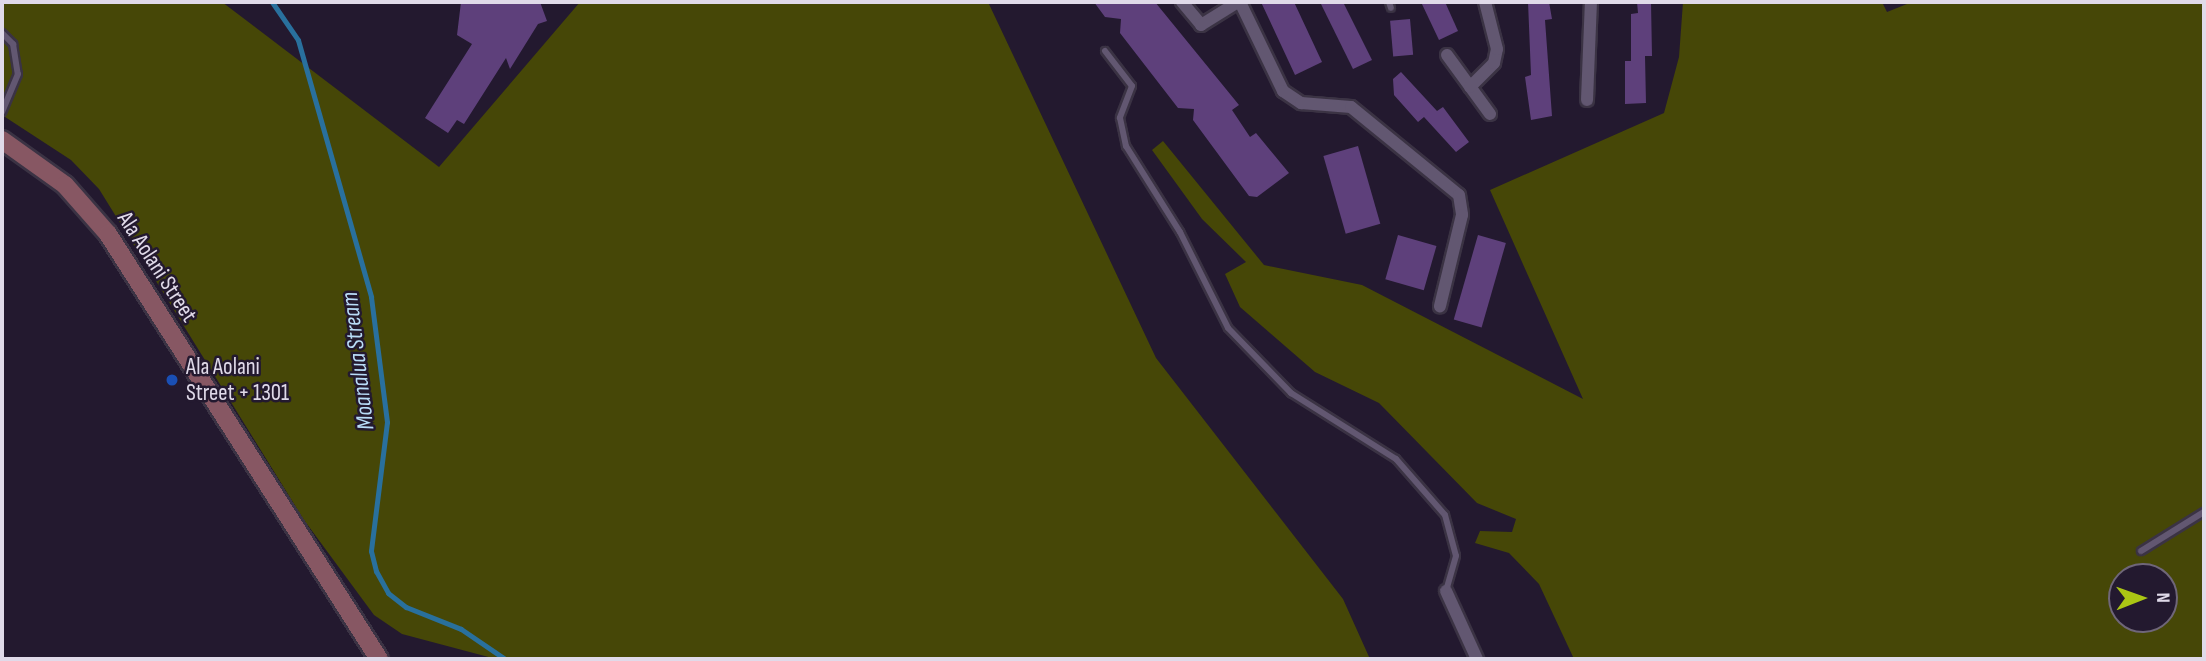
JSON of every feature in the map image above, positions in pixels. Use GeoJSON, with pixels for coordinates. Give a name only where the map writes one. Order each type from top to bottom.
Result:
{"type":"FeatureCollection","features":[{"type":"Feature","properties":{"kind":"street"},"geometry":{"type":"LineString","coordinates":[[1182,2],[1201,25],[1239,2],[1283,91],[1301,103],[1351,107],[1459,195],[1462,215],[1440,306]]}},
{"type":"Feature","properties":{"kind":"street"},"geometry":{"type":"LineString","coordinates":[[1470,87],[1495,56],[1485,2]]}},
{"type":"Feature","properties":{"kind":"street"},"geometry":{"type":"LineString","coordinates":[[1587,100],[1591,2]]}},
{"type":"Feature","properties":{"kind":"street"},"geometry":{"type":"LineString","coordinates":[[1447,55],[1490,114]]}},
{"type":"Feature","properties":{"kind":"street","name":"Ala Aolani Street"},"geometry":{"type":"LineString","coordinates":[[2,140],[65,185],[108,234],[379,659]]}},
{"type":"Feature","properties":{"kind":"street"},"geometry":{"type":"LineString","coordinates":[[1446,592],[1477,659]]}},
{"type":"Feature","properties":{"kind":"lane"},"geometry":{"type":"LineString","coordinates":[[2,33],[13,44],[18,74],[2,111]]}},
{"type":"Feature","properties":{"kind":"lane"},"geometry":{"type":"LineString","coordinates":[[1105,51],[1132,86],[1120,118],[1134,164],[1180,232],[1228,328],[1306,405],[1390,453],[1445,515],[1457,564],[1446,592]]}},
{"type":"Feature","properties":{"kind":"lane"},"geometry":{"type":"LineString","coordinates":[[2141,551],[2204,512]]}},
{"type":"Feature","properties":{"kind":"shaded area"},"geometry":{"type":"Polygon","coordinates":[[[2,2],[222,2],[439,167],[580,2],[988,2],[1156,358],[1343,599],[1370,659],[496,659],[402,634],[374,615],[304,520],[99,189],[71,160],[2,115],[2,2]]]}},
{"type":"Feature","properties":{"kind":"shaded area"},"geometry":{"type":"Polygon","coordinates":[[[1683,2],[1882,2],[1887,12],[1912,2],[2204,2],[2204,659],[1574,659],[1539,584],[1509,553],[1475,543],[1480,531],[1512,532],[1516,519],[1477,503],[1379,403],[1315,372],[1240,307],[1225,274],[1246,262],[1202,219],[1152,150],[1163,141],[1264,265],[1362,285],[1583,399],[1490,190],[1664,113],[1679,57],[1683,2]]]}},
{"type":"Feature","properties":{"kind":"building"},"geometry":{"type":"Polygon","coordinates":[[[461,2],[540,2],[547,21],[538,24],[510,69],[506,58],[464,124],[457,120],[448,133],[425,118],[472,44],[457,35],[461,2]]]}},
{"type":"Feature","properties":{"kind":"building"},"geometry":{"type":"Polygon","coordinates":[[[1094,2],[1155,2],[1239,105],[1232,110],[1250,137],[1256,133],[1289,173],[1257,197],[1249,196],[1193,120],[1194,109],[1178,108],[1120,33],[1121,19],[1105,17],[1094,2]]]}},
{"type":"Feature","properties":{"kind":"building"},"geometry":{"type":"Polygon","coordinates":[[[1261,2],[1294,2],[1322,62],[1295,75],[1261,2]]]}},
{"type":"Feature","properties":{"kind":"building"},"geometry":{"type":"Polygon","coordinates":[[[1320,2],[1343,2],[1372,60],[1353,69],[1320,2]]]}},
{"type":"Feature","properties":{"kind":"building"},"geometry":{"type":"Polygon","coordinates":[[[1421,2],[1445,2],[1458,31],[1439,40],[1421,2]]]}},
{"type":"Feature","properties":{"kind":"building"},"geometry":{"type":"Polygon","coordinates":[[[1528,2],[1549,2],[1552,19],[1545,20],[1552,116],[1531,120],[1525,77],[1531,75],[1528,2]]]}},
{"type":"Feature","properties":{"kind":"building"},"geometry":{"type":"Polygon","coordinates":[[[1637,2],[1651,2],[1652,56],[1645,56],[1646,103],[1625,104],[1625,61],[1631,61],[1631,14],[1638,13],[1637,2]]]}},
{"type":"Feature","properties":{"kind":"building"},"geometry":{"type":"Polygon","coordinates":[[[1410,19],[1413,55],[1393,57],[1390,21],[1410,19]]]}},
{"type":"Feature","properties":{"kind":"building"},"geometry":{"type":"Polygon","coordinates":[[[1401,72],[1437,111],[1443,107],[1469,142],[1456,152],[1424,117],[1418,122],[1394,95],[1393,79],[1401,72]]]}},
{"type":"Feature","properties":{"kind":"building"},"geometry":{"type":"Polygon","coordinates":[[[1358,146],[1380,224],[1346,234],[1323,156],[1358,146]]]}},
{"type":"Feature","properties":{"kind":"building"},"geometry":{"type":"Polygon","coordinates":[[[1398,235],[1436,246],[1424,290],[1385,279],[1398,235]]]}},
{"type":"Feature","properties":{"kind":"building"},"geometry":{"type":"Polygon","coordinates":[[[1478,235],[1506,243],[1482,328],[1454,320],[1478,235]]]}},
{"type":"Feature","properties":{"kind":"waterway","name":"Moanalua Stream"},"geometry":{"type":"LineString","coordinates":[[272,2],[298,40],[371,297],[387,422],[371,551],[376,571],[388,593],[406,607],[461,629],[505,659]]}},
{"type":"Feature","properties":{"kind":"place","name":"Ala Aolani Street + 1301"},"geometry":{"type":"Point","coordinates":[172,380]}}]}
